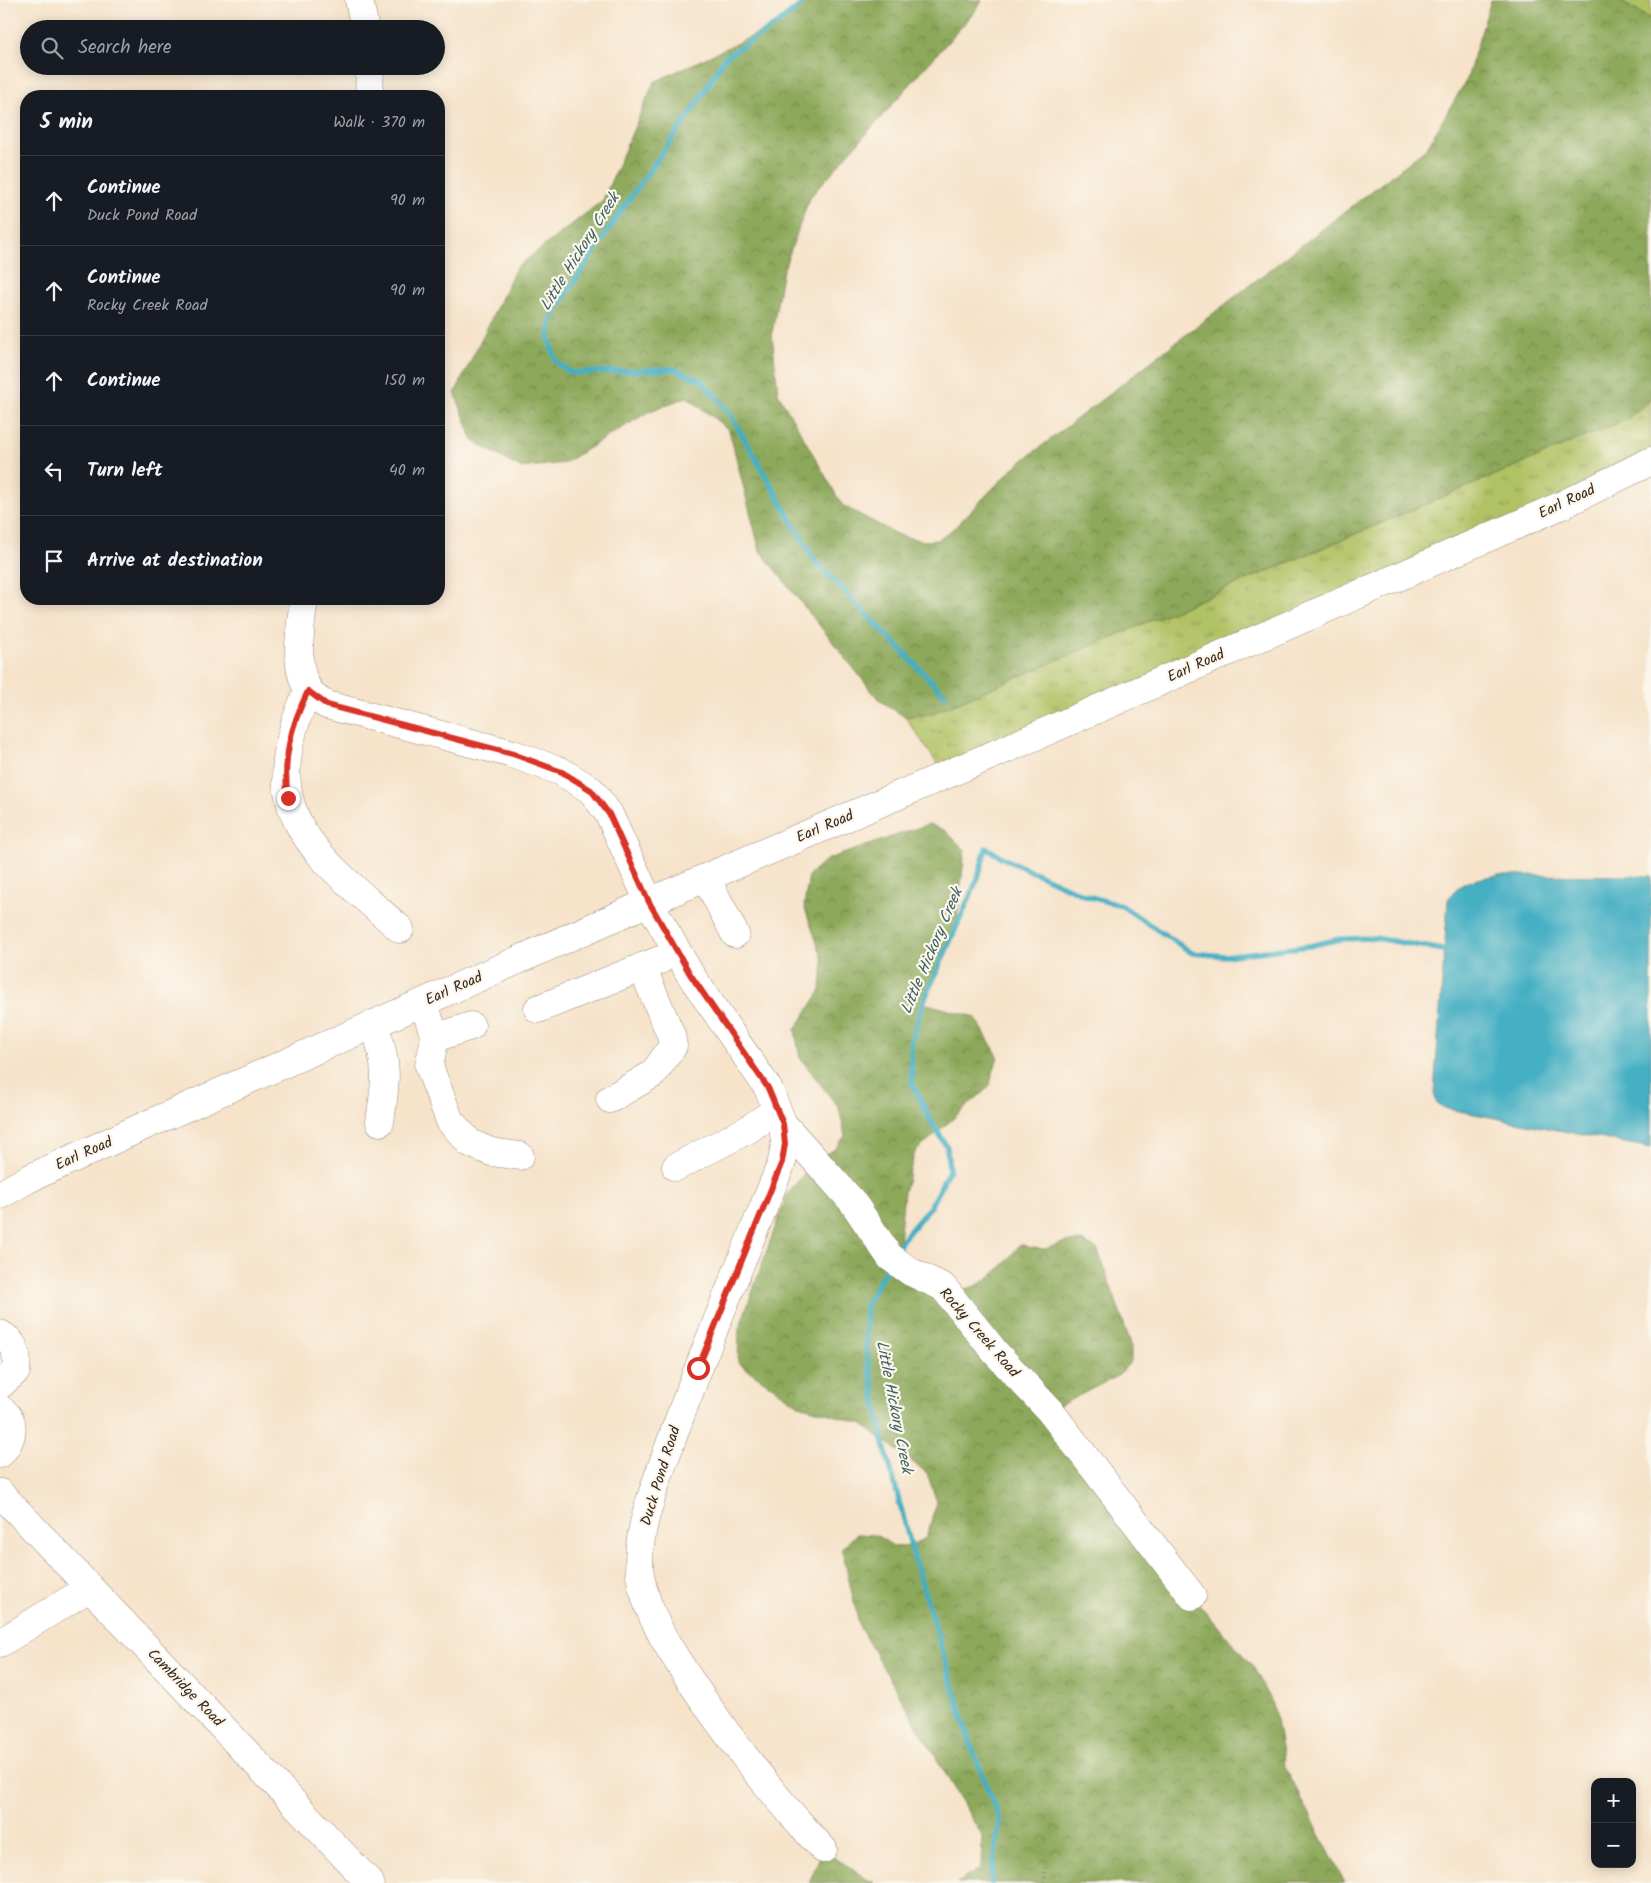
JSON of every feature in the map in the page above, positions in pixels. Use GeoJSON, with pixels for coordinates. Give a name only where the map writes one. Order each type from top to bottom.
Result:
{"type":"FeatureCollection","features":[{"type":"Feature","properties":{"kind":"street"},"geometry":{"type":"LineString","coordinates":[[359,0],[363,20]]}},
{"type":"Feature","properties":{"kind":"street"},"geometry":{"type":"LineString","coordinates":[[369,90],[370,75]]}},
{"type":"Feature","properties":{"kind":"street","name":"Earl Road"},"geometry":{"type":"LineString","coordinates":[[0,1195],[28,1179],[144,1126],[649,902],[1562,505],[1651,461]]}},
{"type":"Feature","properties":{"kind":"street"},"geometry":{"type":"LineString","coordinates":[[303,605],[301,627],[301,671],[308,691],[296,717],[285,760],[288,798],[294,815],[307,838],[321,855],[400,929]]}},
{"type":"Feature","properties":{"kind":"street","name":"Rocky Creek Road"},"geometry":{"type":"LineString","coordinates":[[308,691],[327,705],[513,754],[562,772],[591,790],[609,814],[649,902],[678,953],[768,1088],[780,1117],[852,1200],[890,1257],[911,1272],[943,1287],[995,1352],[1050,1411],[1192,1596]]}},
{"type":"Feature","properties":{"kind":"street"},"geometry":{"type":"LineString","coordinates":[[706,878],[735,934]]}},
{"type":"Feature","properties":{"kind":"street"},"geometry":{"type":"LineString","coordinates":[[538,1009],[678,953]]}},
{"type":"Feature","properties":{"kind":"street"},"geometry":{"type":"LineString","coordinates":[[610,1099],[652,1074],[673,1046],[642,967]]}},
{"type":"Feature","properties":{"kind":"street"},"geometry":{"type":"LineString","coordinates":[[424,1003],[435,1038],[428,1066],[450,1121],[470,1143],[491,1152],[520,1156]]}},
{"type":"Feature","properties":{"kind":"street"},"geometry":{"type":"LineString","coordinates":[[374,1025],[382,1048],[387,1076],[380,1122]]}},
{"type":"Feature","properties":{"kind":"street"},"geometry":{"type":"LineString","coordinates":[[435,1038],[470,1026]]}},
{"type":"Feature","properties":{"kind":"street"},"geometry":{"type":"LineString","coordinates":[[676,1167],[747,1130],[780,1117]]}},
{"type":"Feature","properties":{"kind":"street","name":"Duck Pond Road"},"geometry":{"type":"LineString","coordinates":[[780,1117],[785,1144],[782,1162],[698,1368],[654,1488],[641,1542],[640,1574],[651,1612],[677,1661],[736,1748],[787,1811],[823,1850]]}},
{"type":"Feature","properties":{"kind":"street"},"geometry":{"type":"LineString","coordinates":[[0,1334],[8,1338],[16,1350],[17,1359],[16,1371],[0,1385]]}},
{"type":"Feature","properties":{"kind":"street"},"geometry":{"type":"LineString","coordinates":[[0,1409],[7,1414],[12,1425],[12,1435],[0,1454]]}},
{"type":"Feature","properties":{"kind":"street","name":"Cambridge Road"},"geometry":{"type":"LineString","coordinates":[[0,1492],[370,1883]]}},
{"type":"Feature","properties":{"kind":"street"},"geometry":{"type":"LineString","coordinates":[[0,1643],[89,1588]]}},
{"type":"Feature","properties":{"kind":"path"},"geometry":{"type":"LineString","coordinates":[[1044,1883],[1046,1866]]}},
{"type":"Feature","properties":{"kind":"green space"},"geometry":{"type":"Polygon","coordinates":[[[802,0],[982,0],[978,8],[810,197],[782,274],[772,334],[778,393],[842,505],[898,535],[923,541],[937,540],[953,529],[1012,469],[1426,149],[1467,79],[1491,0],[1617,0],[1651,19],[1651,399],[1627,419],[930,714],[905,717],[879,700],[760,551],[729,430],[687,397],[650,411],[564,463],[520,468],[473,441],[455,393],[516,268],[603,200],[654,82],[776,25],[800,5],[802,0]]]}},
{"type":"Feature","properties":{"kind":"green space"},"geometry":{"type":"Polygon","coordinates":[[[1617,0],[1651,0],[1651,19],[1617,0]]]}},
{"type":"Feature","properties":{"kind":"green space"},"geometry":{"type":"Polygon","coordinates":[[[1651,399],[1651,461],[945,775],[905,717],[930,714],[1627,419],[1651,399]]]}},
{"type":"Feature","properties":{"kind":"green space"},"geometry":{"type":"Polygon","coordinates":[[[929,824],[946,831],[965,850],[956,927],[923,1003],[975,1017],[998,1056],[989,1087],[915,1152],[904,1192],[897,1262],[941,1286],[965,1289],[987,1279],[1020,1244],[1031,1248],[1045,1249],[1065,1242],[1082,1241],[1098,1250],[1131,1344],[1131,1361],[1119,1375],[1051,1410],[1192,1596],[1254,1668],[1273,1704],[1284,1765],[1345,1883],[957,1883],[981,1868],[982,1836],[860,1628],[842,1549],[856,1534],[876,1535],[893,1546],[905,1547],[926,1538],[937,1502],[927,1473],[861,1423],[799,1405],[738,1363],[739,1329],[786,1197],[814,1160],[835,1149],[845,1136],[839,1108],[800,1058],[795,1030],[821,990],[823,960],[804,906],[809,875],[828,859],[929,824]]]}},
{"type":"Feature","properties":{"kind":"green space"},"geometry":{"type":"Polygon","coordinates":[[[823,1849],[868,1880],[875,1883],[809,1883],[823,1849]]]}},
{"type":"Feature","properties":{"kind":"water"},"geometry":{"type":"Polygon","coordinates":[[[1498,875],[1651,876],[1651,1148],[1443,1108],[1437,1104],[1434,1093],[1448,900],[1452,893],[1463,884],[1476,879],[1498,875]]]}},
{"type":"Feature","properties":{"kind":"waterway","name":"Little Hickory Creek"},"geometry":{"type":"LineString","coordinates":[[802,0],[801,5],[776,25],[725,57],[695,107],[623,208],[574,282],[552,318],[549,338],[556,362],[572,373],[674,369],[701,380],[729,412],[815,561],[945,695]]}},
{"type":"Feature","properties":{"kind":"waterway"},"geometry":{"type":"LineString","coordinates":[[896,1252],[902,1240],[930,1207],[949,1170],[947,1147],[929,1118],[912,1082],[911,1043],[923,1003],[978,878],[986,848],[1007,860],[1084,895],[1122,906],[1192,953],[1225,956],[1309,946],[1340,939],[1375,938],[1443,950]]}},
{"type":"Feature","properties":{"kind":"waterway","name":"Little Hickory Creek"},"geometry":{"type":"LineString","coordinates":[[889,1264],[866,1304],[866,1350],[884,1444],[915,1561],[971,1745],[1000,1820],[991,1883]]}},
{"type":"Feature","properties":{"kind":"route"},"geometry":{"type":"LineString","coordinates":[[288,798],[285,760],[296,717],[308,691],[312,696],[327,705],[513,754],[562,772],[591,790],[609,814],[649,902],[690,974],[768,1088],[783,1124],[785,1144],[782,1162],[698,1368]]}}]}
